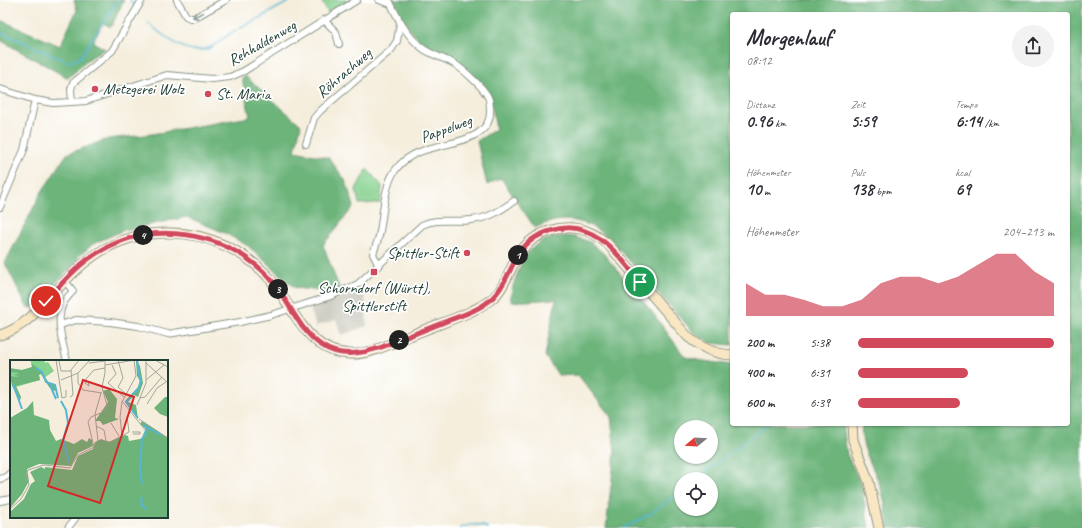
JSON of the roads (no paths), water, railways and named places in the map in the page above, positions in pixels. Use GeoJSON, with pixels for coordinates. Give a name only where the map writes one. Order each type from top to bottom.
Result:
{"type":"FeatureCollection","features":[{"type":"Feature","properties":{"kind":"main road"},"geometry":{"type":"LineString","coordinates":[[0,335],[15,329],[31,317],[65,281],[92,256],[126,239],[154,234],[183,234],[214,241],[231,248],[251,261],[270,279],[306,332],[322,346],[338,352],[350,354],[368,352],[470,312],[485,304],[497,294],[519,253],[529,242],[539,234],[554,229],[567,228],[591,232],[607,243],[688,337],[705,350],[730,355]]}},
{"type":"Feature","properties":{"kind":"main road"},"geometry":{"type":"LineString","coordinates":[[852,426],[853,440],[869,482],[879,528]]}},
{"type":"Feature","properties":{"kind":"street"},"geometry":{"type":"LineString","coordinates":[[72,102],[71,89],[73,83],[112,51],[142,0]]}},
{"type":"Feature","properties":{"kind":"street"},"geometry":{"type":"LineString","coordinates":[[177,0],[186,16],[190,18],[194,18],[219,2],[226,0]]}},
{"type":"Feature","properties":{"kind":"street","name":"Rehhaldenweg"},"geometry":{"type":"LineString","coordinates":[[0,89],[35,100],[53,103],[86,101],[167,75],[212,79],[230,77],[244,70],[357,0]]}},
{"type":"Feature","properties":{"kind":"street"},"geometry":{"type":"LineString","coordinates":[[379,0],[390,2]]}},
{"type":"Feature","properties":{"kind":"street","name":"Pappelweg"},"geometry":{"type":"LineString","coordinates":[[379,266],[373,254],[380,233],[386,188],[395,171],[407,159],[422,151],[469,138],[477,134],[484,128],[490,115],[489,98],[483,90],[453,63],[422,48],[400,23],[390,2]]}},
{"type":"Feature","properties":{"kind":"street"},"geometry":{"type":"LineString","coordinates":[[324,20],[336,32],[340,44]]}},
{"type":"Feature","properties":{"kind":"street","name":"Röhrachweg"},"geometry":{"type":"LineString","coordinates":[[306,144],[314,118],[320,110],[391,50],[397,41],[400,23]]}},
{"type":"Feature","properties":{"kind":"street"},"geometry":{"type":"LineString","coordinates":[[0,207],[24,150],[35,100]]}},
{"type":"Feature","properties":{"kind":"street"},"geometry":{"type":"LineString","coordinates":[[60,325],[76,320],[110,322],[138,326],[168,334],[240,322],[331,296],[358,284],[379,266],[422,224],[431,220],[469,221],[481,219],[494,214],[514,201]]}},
{"type":"Feature","properties":{"kind":"street"},"geometry":{"type":"LineString","coordinates":[[65,281],[73,291],[63,304],[60,325],[67,360]]}},
{"type":"Feature","properties":{"kind":"street"},"geometry":{"type":"LineString","coordinates":[[0,479],[6,477],[10,473]]}},
{"type":"Feature","properties":{"kind":"street"},"geometry":{"type":"LineString","coordinates":[[0,502],[10,499]]}},
{"type":"Feature","properties":{"kind":"street"},"geometry":{"type":"LineString","coordinates":[[68,528],[75,518]]}},
{"type":"Feature","properties":{"kind":"waterway"},"geometry":{"type":"LineString","coordinates":[[0,32],[68,62],[80,58],[118,0]]}},
{"type":"Feature","properties":{"kind":"waterway"},"geometry":{"type":"LineString","coordinates":[[130,0],[135,7]]}},
{"type":"Feature","properties":{"kind":"waterway"},"geometry":{"type":"LineString","coordinates":[[239,29],[292,0]]}},
{"type":"Feature","properties":{"kind":"waterway"},"geometry":{"type":"LineString","coordinates":[[148,23],[178,45],[195,50],[204,50],[213,46],[236,30]]}},
{"type":"Feature","properties":{"kind":"waterway"},"geometry":{"type":"LineString","coordinates":[[705,472],[765,426]]}},
{"type":"Feature","properties":{"kind":"waterway"},"geometry":{"type":"LineString","coordinates":[[624,528],[650,514],[674,496]]}},
{"type":"Feature","properties":{"kind":"waterway"},"geometry":{"type":"LineString","coordinates":[[460,528],[474,525],[481,525],[488,528]]}},
{"type":"Feature","properties":{"kind":"place","name":"Metzgerei Wolz"},"geometry":{"type":"Point","coordinates":[95,89]}},
{"type":"Feature","properties":{"kind":"place","name":"St. Maria"},"geometry":{"type":"Point","coordinates":[208,94]}},
{"type":"Feature","properties":{"kind":"place","name":"Spittler-Stift"},"geometry":{"type":"Point","coordinates":[467,253]}},
{"type":"Feature","properties":{"kind":"place","name":"Schorndorf (Württ), Spittlerstift"},"geometry":{"type":"Point","coordinates":[374,272]}}]}
